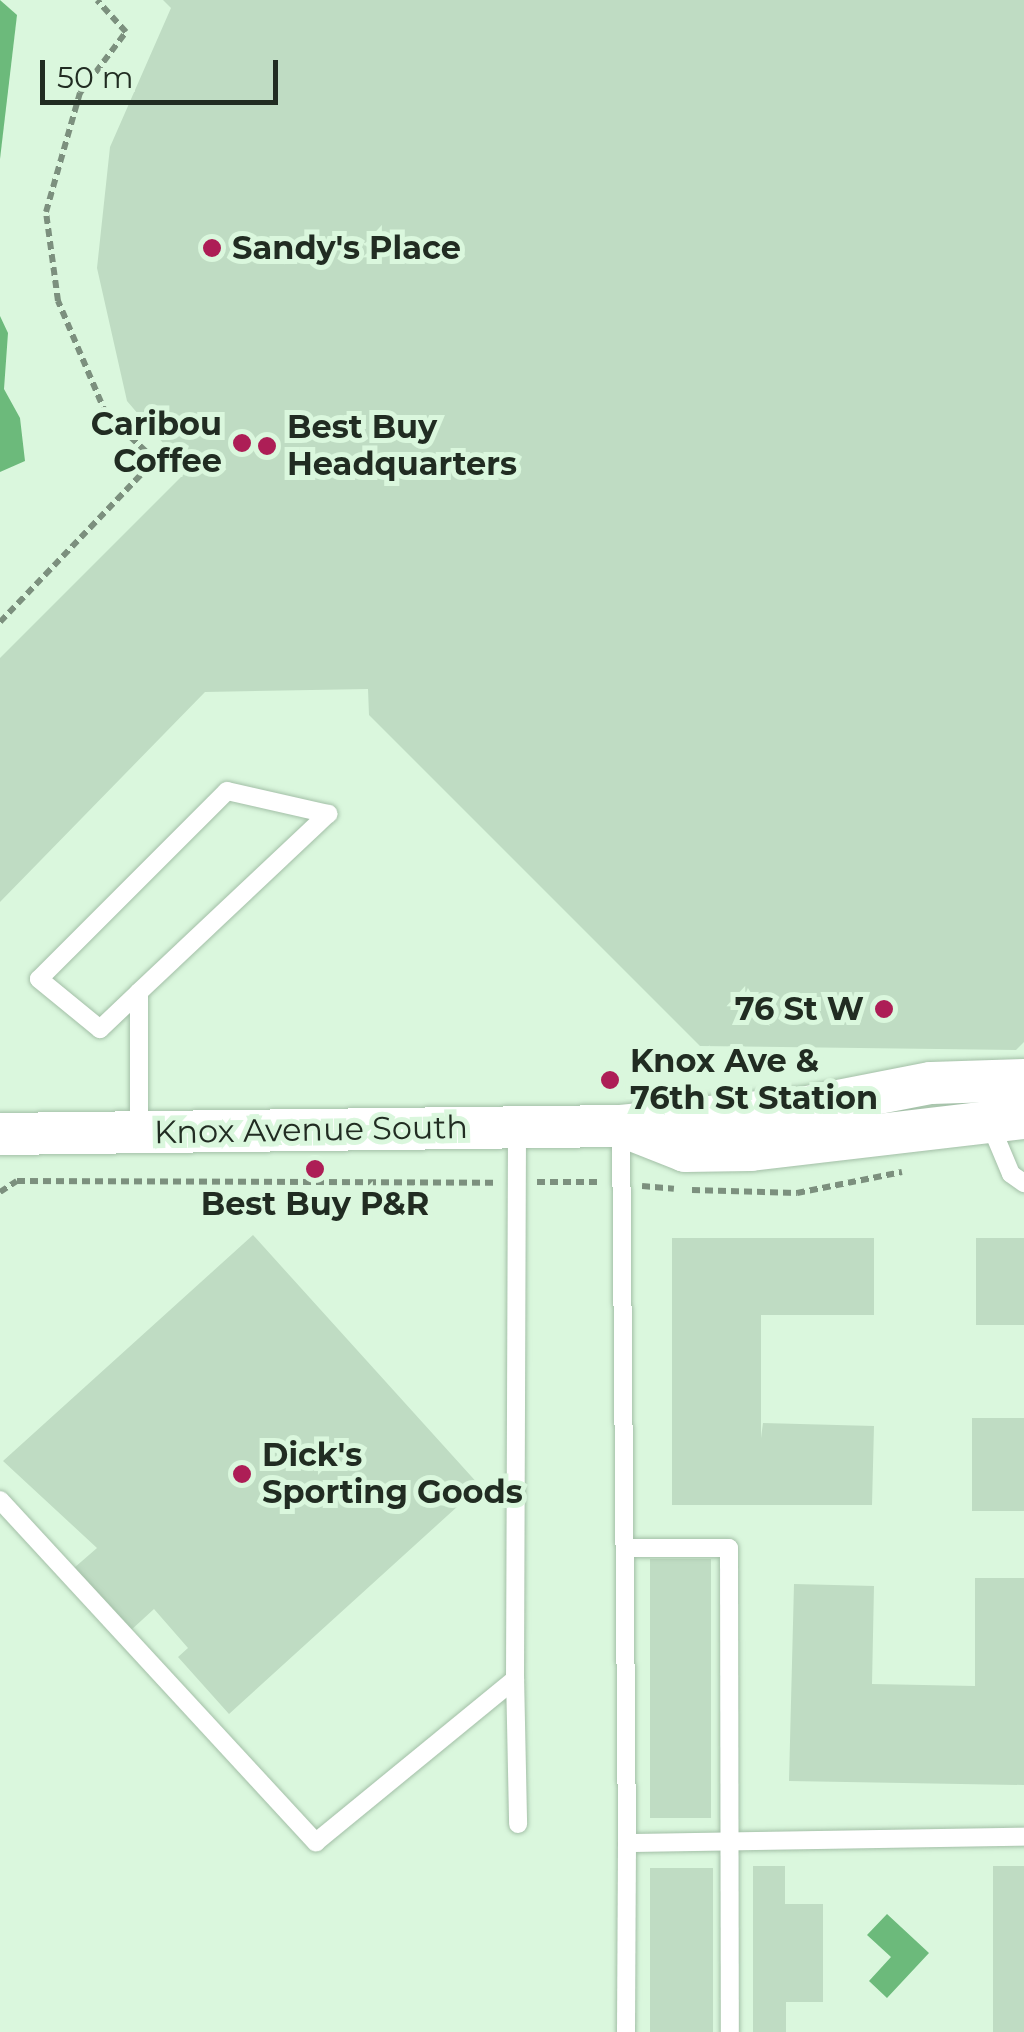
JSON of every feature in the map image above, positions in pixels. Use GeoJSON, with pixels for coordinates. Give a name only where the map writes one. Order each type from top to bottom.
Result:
{"type":"FeatureCollection","features":[{"type":"Feature","properties":{"kind":"street","name":"Knox Avenue South"},"geometry":{"type":"LineString","coordinates":[[0,1134],[621,1126],[1005,1099]]}},
{"type":"Feature","properties":{"kind":"lane"},"geometry":{"type":"LineString","coordinates":[[139,992],[100,1029],[40,978],[227,791],[328,814],[139,992],[139,1132]]}},
{"type":"Feature","properties":{"kind":"lane"},"geometry":{"type":"LineString","coordinates":[[1005,1099],[1010,1174],[1024,1183]]}},
{"type":"Feature","properties":{"kind":"lane"},"geometry":{"type":"LineString","coordinates":[[621,1126],[627,1548],[626,2032]]}},
{"type":"Feature","properties":{"kind":"lane"},"geometry":{"type":"LineString","coordinates":[[517,1128],[518,1824]]}},
{"type":"Feature","properties":{"kind":"lane"},"geometry":{"type":"LineString","coordinates":[[0,1500],[316,1842],[515,1675]]}},
{"type":"Feature","properties":{"kind":"lane"},"geometry":{"type":"LineString","coordinates":[[627,1548],[729,1548],[730,2032]]}},
{"type":"Feature","properties":{"kind":"lane"},"geometry":{"type":"LineString","coordinates":[[627,1843],[1024,1837]]}},
{"type":"Feature","properties":{"kind":"path"},"geometry":{"type":"LineString","coordinates":[[0,622],[155,460],[106,414],[58,301],[46,212],[80,93],[126,32],[97,0]]}},
{"type":"Feature","properties":{"kind":"shaded area"},"geometry":{"type":"Polygon","coordinates":[[[0,0],[17,15],[0,159],[0,0]]]}},
{"type":"Feature","properties":{"kind":"shaded area"},"geometry":{"type":"Polygon","coordinates":[[[0,316],[8,333],[4,389],[20,418],[25,461],[0,472],[0,316]]]}},
{"type":"Feature","properties":{"kind":"shaded area"},"geometry":{"type":"Polygon","coordinates":[[[887,1914],[929,1953],[887,1998],[869,1981],[891,1957],[867,1935],[887,1914]]]}},
{"type":"Feature","properties":{"kind":"building"},"geometry":{"type":"Polygon","coordinates":[[[163,0],[1024,0],[1024,1042],[1016,1050],[700,1046],[369,715],[368,689],[205,692],[0,902],[0,658],[187,471],[127,401],[97,268],[110,147],[171,8],[163,0]]]}},
{"type":"Feature","properties":{"kind":"building","name":"Dick's Sporting Goods"},"geometry":{"type":"Polygon","coordinates":[[[253,1235],[480,1486],[229,1714],[178,1657],[188,1648],[154,1609],[130,1631],[74,1568],[97,1548],[3,1461],[253,1235]]]}},
{"type":"Feature","properties":{"kind":"building"},"geometry":{"type":"Polygon","coordinates":[[[672,1238],[874,1238],[874,1315],[761,1315],[761,1438],[763,1423],[874,1426],[872,1505],[672,1505],[672,1238]]]}},
{"type":"Feature","properties":{"kind":"building"},"geometry":{"type":"Polygon","coordinates":[[[976,1238],[1024,1238],[1024,1325],[976,1325],[976,1238]]]}},
{"type":"Feature","properties":{"kind":"building"},"geometry":{"type":"Polygon","coordinates":[[[972,1418],[1024,1418],[1024,1511],[972,1511],[972,1418]]]}},
{"type":"Feature","properties":{"kind":"building"},"geometry":{"type":"Polygon","coordinates":[[[650,1559],[711,1559],[711,1818],[650,1818],[650,1559]]]}},
{"type":"Feature","properties":{"kind":"building"},"geometry":{"type":"Polygon","coordinates":[[[975,1578],[1024,1578],[1024,1785],[789,1781],[794,1584],[874,1586],[872,1684],[975,1686],[975,1578]]]}},
{"type":"Feature","properties":{"kind":"building"},"geometry":{"type":"Polygon","coordinates":[[[753,1866],[785,1866],[785,1904],[823,1904],[823,2002],[786,2002],[786,2032],[753,2032],[753,1866]]]}},
{"type":"Feature","properties":{"kind":"building"},"geometry":{"type":"Polygon","coordinates":[[[993,1866],[1024,1866],[1024,2032],[993,2032],[993,1866]]]}},
{"type":"Feature","properties":{"kind":"building"},"geometry":{"type":"Polygon","coordinates":[[[650,1868],[713,1868],[713,2032],[650,2032],[650,1868]]]}},
{"type":"Feature","properties":{"kind":"place","name":"Sandy's Place"},"geometry":{"type":"Point","coordinates":[212,248]}},
{"type":"Feature","properties":{"kind":"place","name":"Caribou Coffee"},"geometry":{"type":"Point","coordinates":[242,443]}},
{"type":"Feature","properties":{"kind":"place","name":"Best Buy Headquarters"},"geometry":{"type":"Point","coordinates":[267,446]}},
{"type":"Feature","properties":{"kind":"place","name":"76 St W"},"geometry":{"type":"Point","coordinates":[884,1009]}},
{"type":"Feature","properties":{"kind":"place","name":"Knox Ave & 76th St Station"},"geometry":{"type":"Point","coordinates":[610,1080]}},
{"type":"Feature","properties":{"kind":"place","name":"Best Buy P&R"},"geometry":{"type":"Point","coordinates":[315,1169]}},
{"type":"Feature","properties":{"kind":"place","name":"Dick's Sporting Goods"},"geometry":{"type":"Point","coordinates":[242,1474]}}]}
